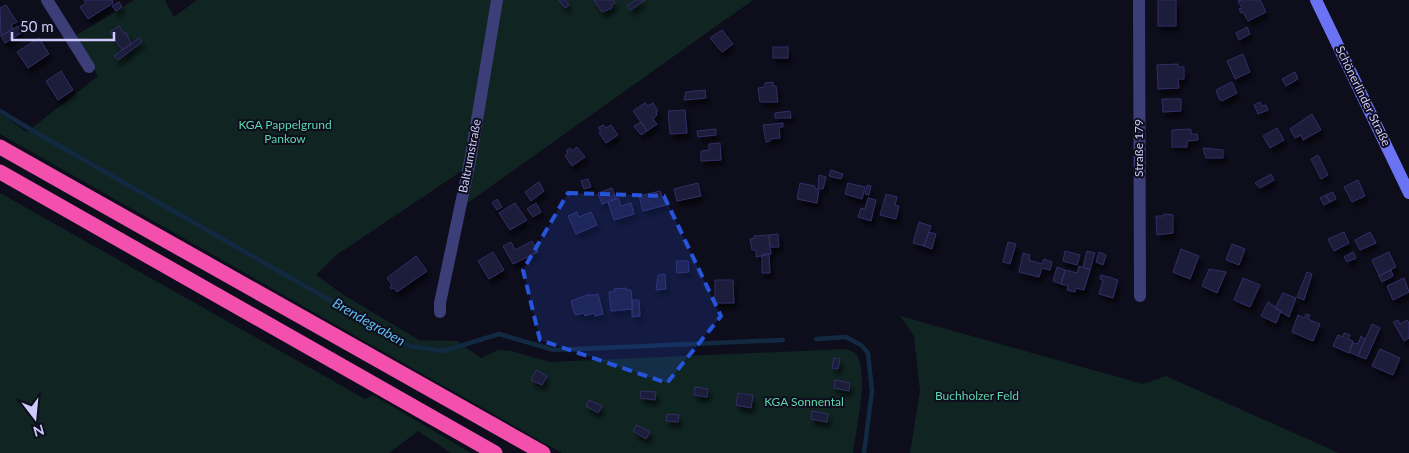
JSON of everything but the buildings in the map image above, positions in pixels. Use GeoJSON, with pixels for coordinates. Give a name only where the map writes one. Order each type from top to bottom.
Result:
{"type":"FeatureCollection","features":[{"type":"Feature","properties":{"kind":"highway"},"geometry":{"type":"LineString","coordinates":[[0,147],[543,453]]}},
{"type":"Feature","properties":{"kind":"highway"},"geometry":{"type":"LineString","coordinates":[[0,172],[495,453]]}},
{"type":"Feature","properties":{"kind":"main road","name":"Schönerlinder Straße"},"geometry":{"type":"LineString","coordinates":[[1316,0],[1409,193]]}},
{"type":"Feature","properties":{"kind":"street"},"geometry":{"type":"LineString","coordinates":[[47,0],[89,67]]}},
{"type":"Feature","properties":{"kind":"street","name":"Baltrumstraße"},"geometry":{"type":"LineString","coordinates":[[440,312],[440,303],[458,212],[471,156],[497,0]]}},
{"type":"Feature","properties":{"kind":"street","name":"Straße 179"},"geometry":{"type":"LineString","coordinates":[[1139,0],[1140,296]]}},
{"type":"Feature","properties":{"kind":"highlighted area"},"geometry":{"type":"Polygon","coordinates":[[[568,193],[664,196],[721,316],[667,383],[540,340],[523,270],[568,193]]]}},
{"type":"Feature","properties":{"kind":"green space","name":"KGA Pappelgrund Pankow"},"geometry":{"type":"Polygon","coordinates":[[[134,0],[165,0],[174,17],[197,0],[491,0],[463,170],[335,256],[316,275],[342,294],[419,340],[457,341],[481,358],[498,350],[511,351],[550,362],[846,349],[854,352],[857,356],[861,367],[862,379],[853,453],[562,453],[0,134],[0,113],[27,132],[98,76],[75,36],[134,0]]]}},
{"type":"Feature","properties":{"kind":"green space"},"geometry":{"type":"Polygon","coordinates":[[[502,0],[753,0],[466,204],[502,0]]]}},
{"type":"Feature","properties":{"kind":"green space"},"geometry":{"type":"Polygon","coordinates":[[[0,193],[365,399],[373,395],[471,453],[451,453],[418,431],[389,453],[0,453],[0,193]]]}},
{"type":"Feature","properties":{"kind":"green space","name":"Buchholzer Feld"},"geometry":{"type":"Polygon","coordinates":[[[900,316],[1143,384],[1166,376],[1339,453],[910,453],[920,391],[914,336],[900,316]]]}},
{"type":"Feature","properties":{"kind":"waterway","name":"Brendegraben"},"geometry":{"type":"LineString","coordinates":[[0,111],[410,346],[444,351],[499,334],[554,350],[783,340]]}},
{"type":"Feature","properties":{"kind":"waterway","name":"Brendegraben"},"geometry":{"type":"LineString","coordinates":[[816,339],[846,337],[861,345],[868,353],[872,391],[864,453]]}},
{"type":"Feature","properties":{"kind":"park label","name":"KGA Sonnental"},"geometry":{"type":"Point","coordinates":[804,402]}}]}
